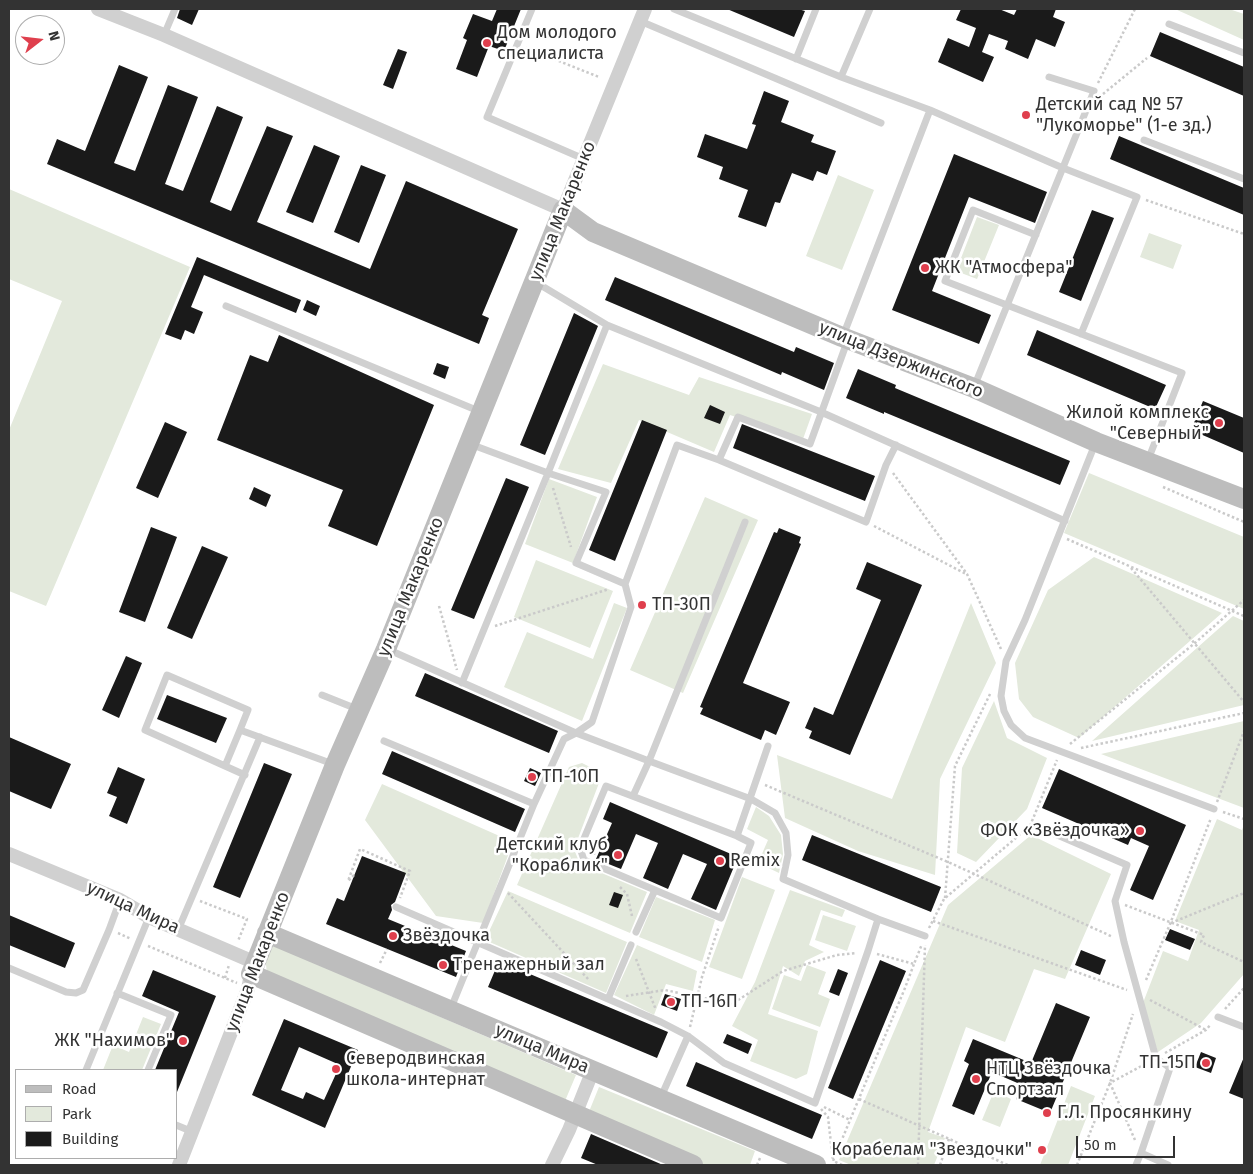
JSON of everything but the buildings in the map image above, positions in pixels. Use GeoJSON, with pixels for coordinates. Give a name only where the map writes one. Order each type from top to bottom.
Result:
{"type":"FeatureCollection","features":[{"type":"Feature","properties":{"kind":"street"},"geometry":{"type":"LineString","coordinates":[[98,9],[120,13],[164,35],[563,210]]}},
{"type":"Feature","properties":{"kind":"street","name":"улица Макаренко"},"geometry":{"type":"LineString","coordinates":[[178,1165],[193,1132],[248,989],[250,974],[335,765],[386,649],[470,444],[481,412],[503,362],[642,15]]}},
{"type":"Feature","properties":{"kind":"street","name":"улица Дзержинского"},"geometry":{"type":"LineString","coordinates":[[563,210],[593,232],[845,338],[974,388],[1096,442],[1244,499]]}},
{"type":"Feature","properties":{"kind":"street","name":"улица Мира"},"geometry":{"type":"LineString","coordinates":[[9,854],[120,900],[149,917],[178,930],[250,974],[693,1165]]}},
{"type":"Feature","properties":{"kind":"street","name":"улица Мира"},"geometry":{"type":"LineString","coordinates":[[267,933],[660,1099],[825,1163]]}},
{"type":"Feature","properties":{"kind":"street"},"geometry":{"type":"LineString","coordinates":[[552,1165],[569,1130],[592,1070]]}},
{"type":"Feature","properties":{"kind":"lane"},"geometry":{"type":"LineString","coordinates":[[164,35],[175,9]]}},
{"type":"Feature","properties":{"kind":"lane"},"geometry":{"type":"LineString","coordinates":[[532,9],[487,117],[584,159]]}},
{"type":"Feature","properties":{"kind":"lane"},"geometry":{"type":"LineString","coordinates":[[674,9],[841,77],[930,110],[1063,168],[1137,197],[1081,334]]}},
{"type":"Feature","properties":{"kind":"lane"},"geometry":{"type":"LineString","coordinates":[[796,59],[816,9]]}},
{"type":"Feature","properties":{"kind":"lane"},"geometry":{"type":"LineString","coordinates":[[841,77],[870,9]]}},
{"type":"Feature","properties":{"kind":"lane"},"geometry":{"type":"LineString","coordinates":[[642,15],[881,123]]}},
{"type":"Feature","properties":{"kind":"lane"},"geometry":{"type":"LineString","coordinates":[[1169,24],[1244,53]]}},
{"type":"Feature","properties":{"kind":"lane"},"geometry":{"type":"LineString","coordinates":[[974,388],[1094,90],[1048,77]]}},
{"type":"Feature","properties":{"kind":"lane"},"geometry":{"type":"LineString","coordinates":[[719,460],[738,417],[810,444],[845,338],[930,110]]}},
{"type":"Feature","properties":{"kind":"lane"},"geometry":{"type":"LineString","coordinates":[[1144,140],[1244,179]]}},
{"type":"Feature","properties":{"kind":"lane"},"geometry":{"type":"LineString","coordinates":[[1036,235],[973,210],[945,281],[1182,373],[1148,462]]}},
{"type":"Feature","properties":{"kind":"lane"},"geometry":{"type":"LineString","coordinates":[[534,282],[607,325],[821,412],[1065,520]]}},
{"type":"Feature","properties":{"kind":"lane"},"geometry":{"type":"LineString","coordinates":[[226,306],[481,412]]}},
{"type":"Feature","properties":{"kind":"lane"},"geometry":{"type":"LineString","coordinates":[[462,683],[607,325]]}},
{"type":"Feature","properties":{"kind":"lane"},"geometry":{"type":"LineString","coordinates":[[1096,442],[1025,620],[1006,661],[1001,696],[1004,711],[1011,725],[1025,738],[1214,809]]}},
{"type":"Feature","properties":{"kind":"lane"},"geometry":{"type":"LineString","coordinates":[[470,444],[606,492],[576,563],[625,584]]}},
{"type":"Feature","properties":{"kind":"lane"},"geometry":{"type":"LineString","coordinates":[[450,1010],[534,804],[564,739],[592,722],[631,607],[625,584],[677,445],[719,460],[866,522],[886,465],[896,445]]}},
{"type":"Feature","properties":{"kind":"lane"},"geometry":{"type":"LineString","coordinates":[[633,796],[746,522]]}},
{"type":"Feature","properties":{"kind":"lane"},"geometry":{"type":"LineString","coordinates":[[386,649],[576,733],[751,799],[774,813],[786,833],[788,855],[784,879],[878,919],[925,936]]}},
{"type":"Feature","properties":{"kind":"lane"},"geometry":{"type":"LineString","coordinates":[[225,766],[248,710],[167,675],[145,730],[225,766],[245,775]]}},
{"type":"Feature","properties":{"kind":"lane"},"geometry":{"type":"LineString","coordinates":[[322,695],[360,710]]}},
{"type":"Feature","properties":{"kind":"lane"},"geometry":{"type":"LineString","coordinates":[[240,730],[335,765]]}},
{"type":"Feature","properties":{"kind":"lane"},"geometry":{"type":"LineString","coordinates":[[178,930],[260,737]]}},
{"type":"Feature","properties":{"kind":"lane"},"geometry":{"type":"LineString","coordinates":[[384,741],[534,804]]}},
{"type":"Feature","properties":{"kind":"lane"},"geometry":{"type":"LineString","coordinates":[[737,836],[768,746]]}},
{"type":"Feature","properties":{"kind":"lane"},"geometry":{"type":"LineString","coordinates":[[606,786],[633,796],[751,843],[721,918],[584,860],[580,848],[606,786]]}},
{"type":"Feature","properties":{"kind":"lane"},"geometry":{"type":"LineString","coordinates":[[1055,834],[1127,865],[1115,901],[1124,942],[1156,1058],[1170,1068],[1136,1165]]}},
{"type":"Feature","properties":{"kind":"lane"},"geometry":{"type":"LineString","coordinates":[[636,932],[655,890]]}},
{"type":"Feature","properties":{"kind":"lane"},"geometry":{"type":"LineString","coordinates":[[9,968],[66,992],[76,993],[84,990],[110,930],[120,900]]}},
{"type":"Feature","properties":{"kind":"lane"},"geometry":{"type":"LineString","coordinates":[[396,907],[661,1022],[688,1036],[724,1063],[815,1103],[878,919]]}},
{"type":"Feature","properties":{"kind":"lane"},"geometry":{"type":"LineString","coordinates":[[86,1069],[149,917]]}},
{"type":"Feature","properties":{"kind":"lane"},"geometry":{"type":"LineString","coordinates":[[608,999],[631,945]]}},
{"type":"Feature","properties":{"kind":"lane"},"geometry":{"type":"LineString","coordinates":[[117,993],[171,1015],[148,1069]]}},
{"type":"Feature","properties":{"kind":"lane"},"geometry":{"type":"LineString","coordinates":[[1218,1016],[1244,1027]]}},
{"type":"Feature","properties":{"kind":"lane"},"geometry":{"type":"LineString","coordinates":[[660,1099],[688,1036]]}},
{"type":"Feature","properties":{"kind":"lane"},"geometry":{"type":"LineString","coordinates":[[178,1126],[193,1132]]}},
{"type":"Feature","properties":{"kind":"lane"},"geometry":{"type":"LineString","coordinates":[[1141,1154],[1168,1165]]}},
{"type":"Feature","properties":{"kind":"path"},"geometry":{"type":"LineString","coordinates":[[1094,90],[1135,9]]}},
{"type":"Feature","properties":{"kind":"path"},"geometry":{"type":"LineString","coordinates":[[518,44],[599,77]]}},
{"type":"Feature","properties":{"kind":"path"},"geometry":{"type":"LineString","coordinates":[[1087,108],[1147,58]]}},
{"type":"Feature","properties":{"kind":"path"},"geometry":{"type":"LineString","coordinates":[[1137,197],[1244,234]]}},
{"type":"Feature","properties":{"kind":"path"},"geometry":{"type":"LineString","coordinates":[[886,465],[967,574],[1006,661]]}},
{"type":"Feature","properties":{"kind":"path"},"geometry":{"type":"LineString","coordinates":[[548,473],[576,563]]}},
{"type":"Feature","properties":{"kind":"path"},"geometry":{"type":"LineString","coordinates":[[866,522],[967,574]]}},
{"type":"Feature","properties":{"kind":"path"},"geometry":{"type":"LineString","coordinates":[[1059,535],[1244,616]]}},
{"type":"Feature","properties":{"kind":"path"},"geometry":{"type":"LineString","coordinates":[[1129,566],[1244,702]]}},
{"type":"Feature","properties":{"kind":"path"},"geometry":{"type":"LineString","coordinates":[[484,630],[625,584]]}},
{"type":"Feature","properties":{"kind":"path"},"geometry":{"type":"LineString","coordinates":[[944,899],[1030,826],[1060,752],[1195,643],[1244,600]]}},
{"type":"Feature","properties":{"kind":"path"},"geometry":{"type":"LineString","coordinates":[[438,606],[451,653],[462,683]]}},
{"type":"Feature","properties":{"kind":"path"},"geometry":{"type":"LineString","coordinates":[[994,687],[955,766],[944,899],[933,920],[1140,995],[1206,1030]]}},
{"type":"Feature","properties":{"kind":"path"},"geometry":{"type":"LineString","coordinates":[[1060,752],[1244,713]]}},
{"type":"Feature","properties":{"kind":"path"},"geometry":{"type":"LineString","coordinates":[[1077,1165],[1110,1083],[1140,995],[1170,924],[1244,731]]}},
{"type":"Feature","properties":{"kind":"path"},"geometry":{"type":"LineString","coordinates":[[757,781],[948,862],[1124,942]]}},
{"type":"Feature","properties":{"kind":"path"},"geometry":{"type":"LineString","coordinates":[[1214,809],[1244,819]]}},
{"type":"Feature","properties":{"kind":"path"},"geometry":{"type":"LineString","coordinates":[[1030,826],[1055,834]]}},
{"type":"Feature","properties":{"kind":"path"},"geometry":{"type":"LineString","coordinates":[[354,875],[348,881],[360,849],[410,871],[396,907]]}},
{"type":"Feature","properties":{"kind":"path"},"geometry":{"type":"LineString","coordinates":[[605,869],[627,894],[636,932]]}},
{"type":"Feature","properties":{"kind":"path"},"geometry":{"type":"LineString","coordinates":[[501,886],[608,999],[665,990],[732,1004],[783,971],[837,955],[868,952],[914,964]]}},
{"type":"Feature","properties":{"kind":"path"},"geometry":{"type":"LineString","coordinates":[[1170,924],[1244,892]]}},
{"type":"Feature","properties":{"kind":"path"},"geometry":{"type":"LineString","coordinates":[[192,898],[247,919]]}},
{"type":"Feature","properties":{"kind":"path"},"geometry":{"type":"LineString","coordinates":[[1115,901],[1170,924],[1204,935],[1201,942],[1244,962]]}},
{"type":"Feature","properties":{"kind":"path"},"geometry":{"type":"LineString","coordinates":[[688,1036],[721,918]]}},
{"type":"Feature","properties":{"kind":"path"},"geometry":{"type":"LineString","coordinates":[[110,930],[138,942],[250,974]]}},
{"type":"Feature","properties":{"kind":"path"},"geometry":{"type":"LineString","coordinates":[[825,1163],[850,1120],[906,988],[925,936]]}},
{"type":"Feature","properties":{"kind":"path"},"geometry":{"type":"LineString","coordinates":[[918,1165],[925,936]]}},
{"type":"Feature","properties":{"kind":"path"},"geometry":{"type":"LineString","coordinates":[[631,945],[661,1022]]}},
{"type":"Feature","properties":{"kind":"path"},"geometry":{"type":"LineString","coordinates":[[377,969],[387,948]]}},
{"type":"Feature","properties":{"kind":"path"},"geometry":{"type":"LineString","coordinates":[[1110,1083],[1206,1030],[1244,988]]}},
{"type":"Feature","properties":{"kind":"path"},"geometry":{"type":"LineString","coordinates":[[1110,1083],[1141,1154]]}},
{"type":"Feature","properties":{"kind":"path"},"geometry":{"type":"LineString","coordinates":[[859,1099],[1008,1165]]}},
{"type":"Feature","properties":{"kind":"path"},"geometry":{"type":"LineString","coordinates":[[815,1103],[850,1120]]}},
{"type":"Feature","properties":{"kind":"path"},"geometry":{"type":"LineString","coordinates":[[815,1103],[828,1117],[825,1163]]}},
{"type":"Feature","properties":{"kind":"path"},"geometry":{"type":"LineString","coordinates":[[940,1165],[949,1139]]}},
{"type":"Feature","properties":{"kind":"path"},"geometry":{"type":"LineString","coordinates":[[825,1163],[842,1165]]}},
{"type":"Feature","properties":{"kind":"green space"},"geometry":{"type":"Polygon","coordinates":[[[1175,9],[1229,9],[1244,14],[1244,40],[1175,9]]]}},
{"type":"Feature","properties":{"kind":"green space"},"geometry":{"type":"Polygon","coordinates":[[[838,175],[874,190],[842,270],[806,256],[838,175]]]}},
{"type":"Feature","properties":{"kind":"green space"},"geometry":{"type":"Polygon","coordinates":[[[9,189],[190,267],[46,606],[9,591],[9,430],[62,301],[9,279],[9,189]]]}},
{"type":"Feature","properties":{"kind":"green space"},"geometry":{"type":"Polygon","coordinates":[[[977,217],[999,225],[977,279],[956,271],[977,217]]]}},
{"type":"Feature","properties":{"kind":"green space"},"geometry":{"type":"Polygon","coordinates":[[[1149,233],[1182,245],[1173,269],[1140,257],[1149,233]]]}},
{"type":"Feature","properties":{"kind":"green space"},"geometry":{"type":"Polygon","coordinates":[[[603,364],[689,395],[699,377],[812,414],[803,439],[730,415],[714,452],[639,420],[611,483],[558,469],[603,364]]]}},
{"type":"Feature","properties":{"kind":"green space"},"geometry":{"type":"Polygon","coordinates":[[[1089,473],[1244,537],[1244,609],[1064,533],[1089,473]]]}},
{"type":"Feature","properties":{"kind":"green space"},"geometry":{"type":"Polygon","coordinates":[[[549,479],[597,497],[573,563],[525,544],[549,479]]]}},
{"type":"Feature","properties":{"kind":"green space"},"geometry":{"type":"Polygon","coordinates":[[[705,497],[758,520],[683,693],[630,670],[705,497]]]}},
{"type":"Feature","properties":{"kind":"green space"},"geometry":{"type":"Polygon","coordinates":[[[1094,557],[1222,613],[1079,738],[1033,717],[1019,699],[1015,663],[1048,590],[1094,557]]]}},
{"type":"Feature","properties":{"kind":"green space"},"geometry":{"type":"Polygon","coordinates":[[[536,560],[613,591],[590,648],[514,617],[536,560]]]}},
{"type":"Feature","properties":{"kind":"green space"},"geometry":{"type":"Polygon","coordinates":[[[614,603],[627,608],[582,721],[504,687],[527,632],[593,659],[614,603]]]}},
{"type":"Feature","properties":{"kind":"green space"},"geometry":{"type":"Polygon","coordinates":[[[971,603],[996,663],[940,779],[935,875],[858,851],[785,818],[777,755],[892,799],[971,603]]]}},
{"type":"Feature","properties":{"kind":"green space"},"geometry":{"type":"Polygon","coordinates":[[[1233,616],[1244,621],[1244,705],[1092,741],[1233,616]]]}},
{"type":"Feature","properties":{"kind":"green space"},"geometry":{"type":"Polygon","coordinates":[[[994,701],[1007,738],[1047,758],[1027,809],[976,862],[957,853],[962,768],[994,701]]]}},
{"type":"Feature","properties":{"kind":"green space"},"geometry":{"type":"Polygon","coordinates":[[[1244,721],[1244,808],[1101,754],[1244,721]]]}},
{"type":"Feature","properties":{"kind":"green space"},"geometry":{"type":"Polygon","coordinates":[[[582,763],[596,770],[599,783],[574,849],[580,864],[647,892],[630,933],[517,885],[569,767],[582,763]]]}},
{"type":"Feature","properties":{"kind":"green space"},"geometry":{"type":"Polygon","coordinates":[[[382,784],[513,842],[483,923],[436,916],[365,820],[382,784]]]}},
{"type":"Feature","properties":{"kind":"green space"},"geometry":{"type":"Polygon","coordinates":[[[756,807],[769,816],[781,835],[783,854],[779,873],[758,863],[768,840],[747,829],[756,807]]]}},
{"type":"Feature","properties":{"kind":"green space"},"geometry":{"type":"Polygon","coordinates":[[[1217,819],[1242,830],[1244,824],[1244,974],[1201,1023],[1158,1052],[1141,1008],[1163,951],[1188,961],[1199,930],[1175,921],[1217,819]]]}},
{"type":"Feature","properties":{"kind":"green space"},"geometry":{"type":"Polygon","coordinates":[[[1031,835],[1111,874],[1065,979],[1034,969],[1005,1042],[966,1027],[928,1132],[945,1138],[934,1165],[851,1165],[839,1160],[948,905],[1031,835]]]}},
{"type":"Feature","properties":{"kind":"green space"},"geometry":{"type":"Polygon","coordinates":[[[742,877],[775,890],[742,979],[709,967],[742,877]]]}},
{"type":"Feature","properties":{"kind":"green space"},"geometry":{"type":"Polygon","coordinates":[[[790,890],[845,910],[842,917],[821,910],[809,945],[824,952],[805,961],[799,976],[783,966],[768,1014],[818,1031],[807,1074],[796,1079],[750,1061],[758,1040],[732,1026],[755,982],[790,890]]]}},
{"type":"Feature","properties":{"kind":"green space"},"geometry":{"type":"Polygon","coordinates":[[[508,891],[627,942],[606,993],[485,940],[508,891]]]}},
{"type":"Feature","properties":{"kind":"green space"},"geometry":{"type":"Polygon","coordinates":[[[656,897],[715,920],[702,962],[639,937],[656,897]]]}},
{"type":"Feature","properties":{"kind":"green space"},"geometry":{"type":"Polygon","coordinates":[[[823,915],[856,926],[847,951],[815,940],[823,915]]]}},
{"type":"Feature","properties":{"kind":"green space"},"geometry":{"type":"Polygon","coordinates":[[[272,945],[576,1075],[565,1101],[267,973],[265,957],[272,945]]]}},
{"type":"Feature","properties":{"kind":"green space"},"geometry":{"type":"Polygon","coordinates":[[[637,945],[697,971],[693,991],[666,984],[654,1015],[614,995],[637,945]]]}},
{"type":"Feature","properties":{"kind":"green space"},"geometry":{"type":"Polygon","coordinates":[[[807,965],[826,972],[818,994],[830,999],[820,1027],[772,1009],[784,975],[801,981],[807,965]]]}},
{"type":"Feature","properties":{"kind":"green space"},"geometry":{"type":"Polygon","coordinates":[[[143,1017],[161,1024],[142,1069],[103,1069],[113,1045],[129,1052],[143,1017]]]}},
{"type":"Feature","properties":{"kind":"green space"},"geometry":{"type":"Polygon","coordinates":[[[1071,1086],[1095,1096],[1068,1165],[1040,1165],[1071,1086]]]}},
{"type":"Feature","properties":{"kind":"green space"},"geometry":{"type":"Polygon","coordinates":[[[599,1087],[755,1151],[750,1165],[700,1165],[586,1119],[599,1087]]]}},
{"type":"Feature","properties":{"kind":"green space"},"geometry":{"type":"Polygon","coordinates":[[[994,1091],[1011,1099],[1000,1127],[982,1120],[994,1091]]]}},
{"type":"Feature","properties":{"kind":"place","name":"Дом молодого специалиста"},"geometry":{"type":"Point","coordinates":[487,43]}},
{"type":"Feature","properties":{"kind":"place","name":"Детский сад № 57 \"Лукоморье\" (1-е зд.)"},"geometry":{"type":"Point","coordinates":[1026,115]}},
{"type":"Feature","properties":{"kind":"place","name":"ЖК \"Атмосфера\""},"geometry":{"type":"Point","coordinates":[925,268]}},
{"type":"Feature","properties":{"kind":"place","name":"Жилой комплекс \"Северный\""},"geometry":{"type":"Point","coordinates":[1219,423]}},
{"type":"Feature","properties":{"kind":"place","name":"ТП-30П"},"geometry":{"type":"Point","coordinates":[642,605]}},
{"type":"Feature","properties":{"kind":"place","name":"ТП-10П"},"geometry":{"type":"Point","coordinates":[532,777]}},
{"type":"Feature","properties":{"kind":"place","name":"ФОК «Звёздочка»"},"geometry":{"type":"Point","coordinates":[1140,831]}},
{"type":"Feature","properties":{"kind":"place","name":"Детский клуб \"Кораблик\""},"geometry":{"type":"Point","coordinates":[618,855]}},
{"type":"Feature","properties":{"kind":"place","name":"Remix"},"geometry":{"type":"Point","coordinates":[720,861]}},
{"type":"Feature","properties":{"kind":"place","name":"Звёздочка"},"geometry":{"type":"Point","coordinates":[393,936]}},
{"type":"Feature","properties":{"kind":"place","name":"Тренажерный зал"},"geometry":{"type":"Point","coordinates":[443,965]}},
{"type":"Feature","properties":{"kind":"place","name":"ТП-16П"},"geometry":{"type":"Point","coordinates":[671,1002]}},
{"type":"Feature","properties":{"kind":"place","name":"ЖК \"Нахимов\""},"geometry":{"type":"Point","coordinates":[183,1041]}},
{"type":"Feature","properties":{"kind":"place","name":"ТП-15П"},"geometry":{"type":"Point","coordinates":[1206,1063]}},
{"type":"Feature","properties":{"kind":"place","name":"Северодвинская школа-интернат"},"geometry":{"type":"Point","coordinates":[336,1069]}},
{"type":"Feature","properties":{"kind":"place","name":"НТЦ Звёздочка Спортзал"},"geometry":{"type":"Point","coordinates":[976,1079]}},
{"type":"Feature","properties":{"kind":"place","name":"Г.Л. Просянкину"},"geometry":{"type":"Point","coordinates":[1047,1113]}},
{"type":"Feature","properties":{"kind":"place","name":"Корабелам \"Звездочки\""},"geometry":{"type":"Point","coordinates":[1042,1150]}}]}
